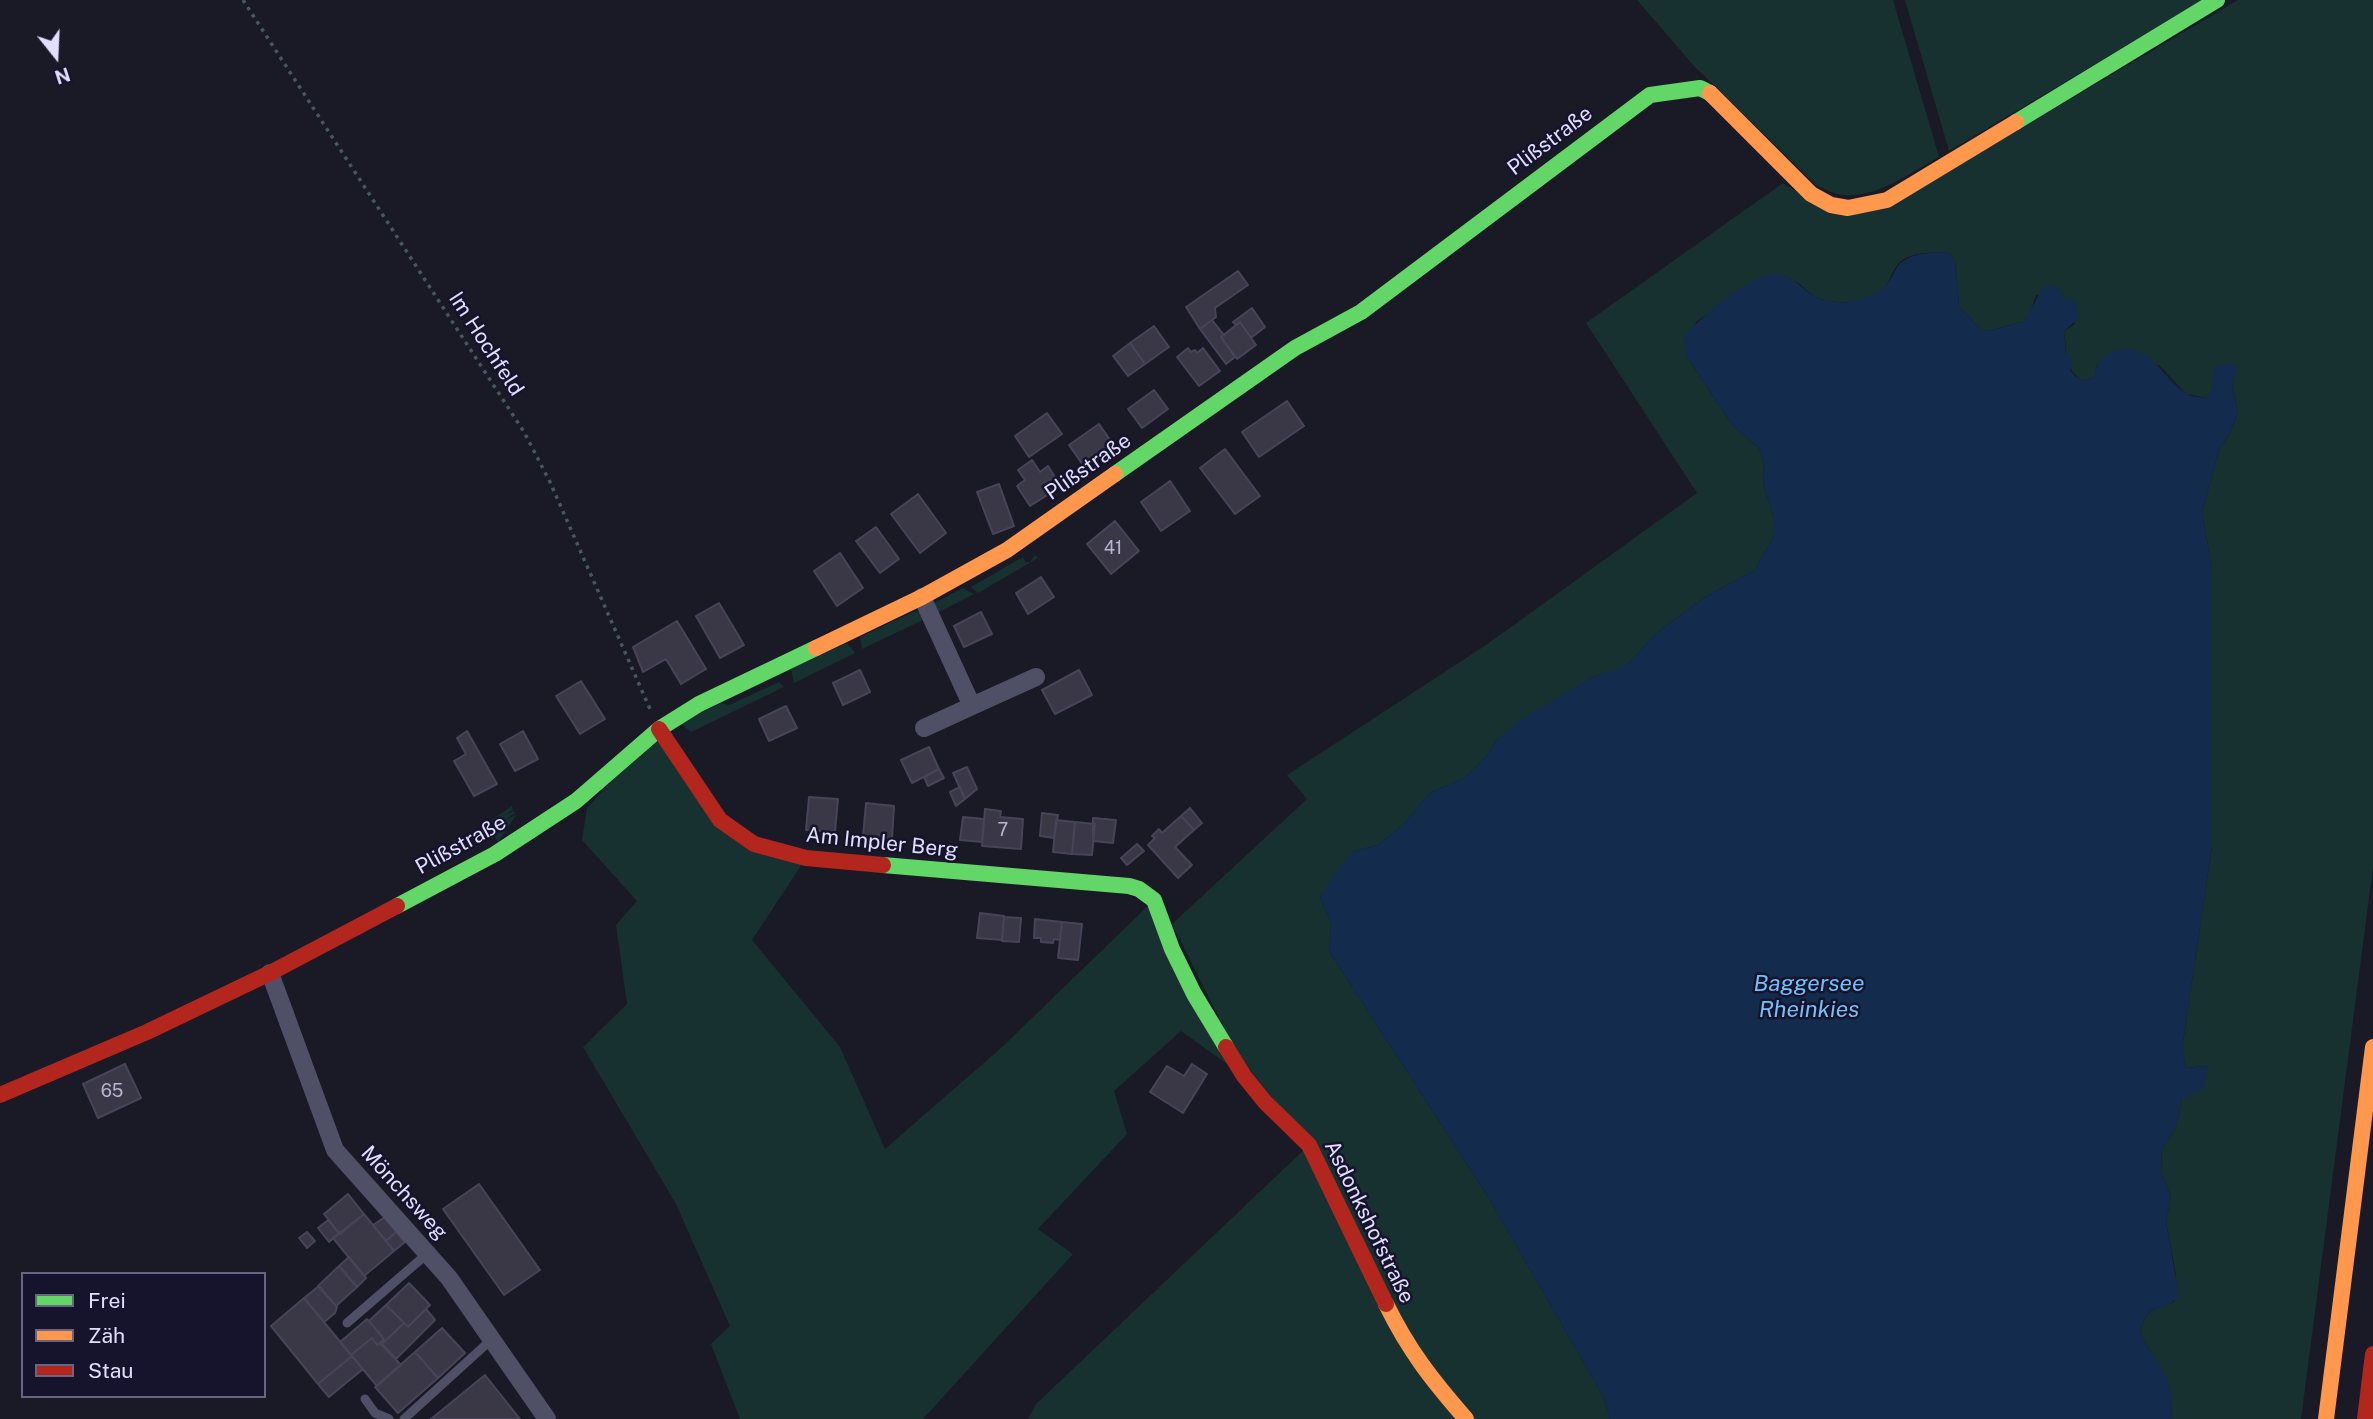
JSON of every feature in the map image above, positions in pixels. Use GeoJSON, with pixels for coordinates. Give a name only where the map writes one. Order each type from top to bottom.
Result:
{"type":"FeatureCollection","features":[{"type":"Feature","properties":{"kind":"main road","name":"Plißstraße"},"geometry":{"type":"LineString","coordinates":[[0,1096],[147,1032],[270,973],[495,854],[576,801],[659,729],[699,704],[922,597],[1007,550],[1295,348],[1361,312],[1650,95],[1700,88],[1713,95],[1811,194],[1829,205],[1852,210],[1886,200],[2217,0]]}},
{"type":"Feature","properties":{"kind":"main road","name":"Am Impler Berg"},"geometry":{"type":"LineString","coordinates":[[659,729],[720,820],[754,845],[820,860],[1129,886],[1139,889],[1154,900]]}},
{"type":"Feature","properties":{"kind":"main road","name":"Asdonkshofstraße"},"geometry":{"type":"LineString","coordinates":[[1154,900],[1172,949],[1194,994],[1244,1076],[1265,1102],[1309,1145],[1403,1339],[1428,1375],[1465,1419]]}},
{"type":"Feature","properties":{"kind":"main road"},"geometry":{"type":"LineString","coordinates":[[2326,1419],[2373,1047]]}},
{"type":"Feature","properties":{"kind":"main road"},"geometry":{"type":"LineString","coordinates":[[2365,1419],[2373,1354]]}},
{"type":"Feature","properties":{"kind":"street"},"geometry":{"type":"LineString","coordinates":[[922,597],[972,706]]}},
{"type":"Feature","properties":{"kind":"street"},"geometry":{"type":"LineString","coordinates":[[924,728],[1036,677]]}},
{"type":"Feature","properties":{"kind":"street","name":"Mönchsweg"},"geometry":{"type":"LineString","coordinates":[[270,973],[335,1150],[449,1278],[547,1419]]}},
{"type":"Feature","properties":{"kind":"lane"},"geometry":{"type":"LineString","coordinates":[[347,1323],[428,1253]]}},
{"type":"Feature","properties":{"kind":"lane"},"geometry":{"type":"LineString","coordinates":[[404,1419],[492,1339]]}},
{"type":"Feature","properties":{"kind":"lane"},"geometry":{"type":"LineString","coordinates":[[365,1399],[375,1413],[390,1419]]}},
{"type":"Feature","properties":{"kind":"path","name":"Im Hochfeld"},"geometry":{"type":"LineString","coordinates":[[243,0],[524,432],[550,482],[659,729]]}},
{"type":"Feature","properties":{"kind":"green space"},"geometry":{"type":"Polygon","coordinates":[[[1637,0],[1893,0],[1939,157],[1893,183],[1868,193],[1843,195],[1817,186],[1694,66],[1637,0]]]}},
{"type":"Feature","properties":{"kind":"green space"},"geometry":{"type":"Polygon","coordinates":[[[1905,0],[2203,0],[1949,151],[1905,0]]]}},
{"type":"Feature","properties":{"kind":"green space"},"geometry":{"type":"Polygon","coordinates":[[[2238,0],[2373,0],[2373,867],[2301,1419],[2171,1419],[2167,1384],[2140,1332],[2151,1311],[2174,1302],[2176,1275],[2166,1221],[2171,1197],[2161,1171],[2162,1150],[2176,1127],[2182,1100],[2207,1066],[2186,1068],[2182,1049],[2212,846],[2212,569],[2202,512],[2219,450],[2238,413],[2232,384],[2212,390],[2207,398],[2186,394],[2159,365],[2097,365],[2094,377],[2084,381],[2073,372],[2068,359],[2064,331],[2075,324],[2066,299],[2036,295],[2030,314],[2023,322],[1981,330],[1959,306],[1955,261],[1948,252],[1923,253],[1905,258],[1897,265],[1882,291],[1871,298],[1846,302],[1829,301],[1812,294],[1797,282],[1744,287],[1696,322],[1687,357],[1733,426],[1758,447],[1764,463],[1763,484],[1774,518],[1774,535],[1755,570],[1708,595],[1656,633],[1632,660],[1617,671],[1594,676],[1497,739],[1486,757],[1466,777],[1430,793],[1402,826],[1378,845],[1354,851],[1320,897],[1331,924],[1329,951],[1490,1200],[1603,1396],[1610,1419],[1028,1419],[1036,1404],[1309,1145],[1237,1053],[1172,924],[1307,799],[1287,775],[1486,645],[1697,493],[1586,323],[1783,183],[1831,214],[1972,157],[2238,0]]]}},
{"type":"Feature","properties":{"kind":"green space"},"geometry":{"type":"Polygon","coordinates":[[[1035,555],[1038,558],[978,593],[971,587],[1023,557],[1025,562],[1030,562],[1035,555]]]}},
{"type":"Feature","properties":{"kind":"green space"},"geometry":{"type":"Polygon","coordinates":[[[963,588],[974,594],[935,614],[934,603],[963,588]]]}},
{"type":"Feature","properties":{"kind":"green space"},"geometry":{"type":"Polygon","coordinates":[[[915,611],[920,612],[925,619],[862,649],[860,637],[915,611]]]}},
{"type":"Feature","properties":{"kind":"green space"},"geometry":{"type":"Polygon","coordinates":[[[847,643],[855,653],[794,683],[791,669],[847,643]]]}},
{"type":"Feature","properties":{"kind":"green space"},"geometry":{"type":"Polygon","coordinates":[[[779,682],[784,687],[691,732],[680,723],[721,703],[729,705],[779,682]]]}},
{"type":"Feature","properties":{"kind":"green space"},"geometry":{"type":"Polygon","coordinates":[[[659,729],[720,820],[806,858],[752,940],[840,1047],[885,1149],[1001,1048],[1154,900],[1244,1076],[1181,1031],[1114,1091],[1127,1134],[1038,1229],[1073,1254],[923,1419],[740,1419],[711,1344],[730,1326],[676,1204],[583,1047],[627,1004],[616,925],[637,901],[582,840],[587,808],[659,729]]]}},
{"type":"Feature","properties":{"kind":"green space"},"geometry":{"type":"Polygon","coordinates":[[[512,806],[513,810],[503,816],[514,811],[515,813],[505,820],[516,815],[498,842],[487,823],[512,806]]]}},
{"type":"Feature","properties":{"kind":"water","name":"Baggersee Rheinkies"},"geometry":{"type":"Polygon","coordinates":[[[1948,252],[1955,261],[1959,306],[1981,330],[2023,322],[2045,286],[2057,286],[2066,299],[2071,298],[2077,305],[2079,318],[2064,331],[2066,352],[2073,360],[2070,370],[2084,381],[2094,377],[2105,356],[2125,349],[2136,350],[2145,355],[2177,386],[2195,397],[2206,398],[2212,390],[2215,367],[2230,363],[2237,368],[2232,384],[2238,413],[2219,450],[2202,512],[2212,569],[2212,846],[2182,1049],[2186,1068],[2208,1066],[2204,1088],[2182,1100],[2176,1127],[2162,1150],[2161,1171],[2171,1197],[2166,1221],[2179,1296],[2173,1302],[2148,1314],[2140,1332],[2168,1382],[2172,1404],[2171,1419],[1610,1419],[1603,1396],[1490,1200],[1329,951],[1331,924],[1320,897],[1341,865],[1354,851],[1378,845],[1402,826],[1430,793],[1466,777],[1486,757],[1497,739],[1521,720],[1594,676],[1617,670],[1632,660],[1656,633],[1708,595],[1755,570],[1774,535],[1774,518],[1763,484],[1764,463],[1758,447],[1733,426],[1687,357],[1683,338],[1691,329],[1729,296],[1759,278],[1772,274],[1788,277],[1819,298],[1834,302],[1851,302],[1878,292],[1907,259],[1948,252]]]}},
{"type":"Feature","properties":{"kind":"building"},"geometry":{"type":"Polygon","coordinates":[[[1238,271],[1248,285],[1215,308],[1216,317],[1200,329],[1186,307],[1238,271]]]}},
{"type":"Feature","properties":{"kind":"building"},"geometry":{"type":"Polygon","coordinates":[[[1252,308],[1265,327],[1251,338],[1240,322],[1236,325],[1233,322],[1252,308]]]}},
{"type":"Feature","properties":{"kind":"building"},"geometry":{"type":"Polygon","coordinates":[[[1212,320],[1224,335],[1221,337],[1235,357],[1226,364],[1200,329],[1212,320]]]}},
{"type":"Feature","properties":{"kind":"building"},"geometry":{"type":"Polygon","coordinates":[[[1240,322],[1256,345],[1237,359],[1221,337],[1240,322]]]}},
{"type":"Feature","properties":{"kind":"building"},"geometry":{"type":"Polygon","coordinates":[[[1154,326],[1169,347],[1145,364],[1130,343],[1154,326]]]}},
{"type":"Feature","properties":{"kind":"building"},"geometry":{"type":"Polygon","coordinates":[[[1130,343],[1145,364],[1128,376],[1113,356],[1130,343]]]}},
{"type":"Feature","properties":{"kind":"building"},"geometry":{"type":"Polygon","coordinates":[[[1188,348],[1197,353],[1203,348],[1220,371],[1199,386],[1177,357],[1188,348]]]}},
{"type":"Feature","properties":{"kind":"building"},"geometry":{"type":"Polygon","coordinates":[[[1154,390],[1168,409],[1142,428],[1128,409],[1154,390]]]}},
{"type":"Feature","properties":{"kind":"building"},"geometry":{"type":"Polygon","coordinates":[[[1287,401],[1304,426],[1259,457],[1242,432],[1287,401]]]}},
{"type":"Feature","properties":{"kind":"building"},"geometry":{"type":"Polygon","coordinates":[[[1047,413],[1062,434],[1029,457],[1015,436],[1047,413]]]}},
{"type":"Feature","properties":{"kind":"building"},"geometry":{"type":"Polygon","coordinates":[[[1099,424],[1115,447],[1085,468],[1069,445],[1099,424]]]}},
{"type":"Feature","properties":{"kind":"building"},"geometry":{"type":"Polygon","coordinates":[[[1225,449],[1260,496],[1235,514],[1200,468],[1225,449]]]}},
{"type":"Feature","properties":{"kind":"building"},"geometry":{"type":"Polygon","coordinates":[[[1032,460],[1040,472],[1048,466],[1055,477],[1046,483],[1052,492],[1030,506],[1017,486],[1025,480],[1018,470],[1032,460]]]}},
{"type":"Feature","properties":{"kind":"building"},"geometry":{"type":"Polygon","coordinates":[[[1170,481],[1190,511],[1161,531],[1141,502],[1170,481]]]}},
{"type":"Feature","properties":{"kind":"building"},"geometry":{"type":"Polygon","coordinates":[[[999,484],[1014,526],[993,534],[977,492],[999,484]]]}},
{"type":"Feature","properties":{"kind":"building"},"geometry":{"type":"Polygon","coordinates":[[[918,494],[946,533],[920,553],[891,514],[918,494]]]}},
{"type":"Feature","properties":{"kind":"building"},"geometry":{"type":"Polygon","coordinates":[[[1115,521],[1139,551],[1111,574],[1087,544],[1115,521]]]}},
{"type":"Feature","properties":{"kind":"building"},"geometry":{"type":"Polygon","coordinates":[[[876,527],[899,559],[880,573],[856,541],[876,527]]]}},
{"type":"Feature","properties":{"kind":"building"},"geometry":{"type":"Polygon","coordinates":[[[840,553],[863,588],[837,606],[814,571],[840,553]]]}},
{"type":"Feature","properties":{"kind":"building"},"geometry":{"type":"Polygon","coordinates":[[[1041,577],[1054,597],[1028,614],[1016,593],[1041,577]]]}},
{"type":"Feature","properties":{"kind":"building"},"geometry":{"type":"Polygon","coordinates":[[[719,603],[744,645],[720,658],[696,616],[719,603]]]}},
{"type":"Feature","properties":{"kind":"building"},"geometry":{"type":"Polygon","coordinates":[[[981,612],[992,634],[964,647],[954,626],[981,612]]]}},
{"type":"Feature","properties":{"kind":"building"},"geometry":{"type":"Polygon","coordinates":[[[677,621],[706,669],[681,684],[666,659],[643,672],[633,647],[677,621]]]}},
{"type":"Feature","properties":{"kind":"building"},"geometry":{"type":"Polygon","coordinates":[[[860,670],[870,692],[843,705],[833,683],[860,670]]]}},
{"type":"Feature","properties":{"kind":"building"},"geometry":{"type":"Polygon","coordinates":[[[1079,670],[1092,695],[1055,714],[1042,690],[1079,670]]]}},
{"type":"Feature","properties":{"kind":"building"},"geometry":{"type":"Polygon","coordinates":[[[581,681],[605,719],[580,734],[556,696],[581,681]]]}},
{"type":"Feature","properties":{"kind":"building"},"geometry":{"type":"Polygon","coordinates":[[[786,706],[797,728],[769,741],[759,719],[786,706]]]}},
{"type":"Feature","properties":{"kind":"building"},"geometry":{"type":"Polygon","coordinates":[[[467,731],[497,784],[474,796],[454,761],[466,754],[457,738],[467,731]]]}},
{"type":"Feature","properties":{"kind":"building"},"geometry":{"type":"Polygon","coordinates":[[[523,731],[538,759],[515,771],[500,744],[523,731]]]}},
{"type":"Feature","properties":{"kind":"building"},"geometry":{"type":"Polygon","coordinates":[[[929,747],[939,769],[912,783],[901,760],[929,747]]]}},
{"type":"Feature","properties":{"kind":"building"},"geometry":{"type":"Polygon","coordinates":[[[967,767],[977,789],[965,799],[953,773],[967,767]]]}},
{"type":"Feature","properties":{"kind":"building"},"geometry":{"type":"Polygon","coordinates":[[[939,769],[944,778],[928,786],[924,777],[939,769]]]}},
{"type":"Feature","properties":{"kind":"building"},"geometry":{"type":"Polygon","coordinates":[[[960,787],[965,799],[956,806],[950,792],[960,787]]]}},
{"type":"Feature","properties":{"kind":"building"},"geometry":{"type":"Polygon","coordinates":[[[809,797],[838,799],[835,832],[806,830],[809,797]]]}},
{"type":"Feature","properties":{"kind":"building"},"geometry":{"type":"Polygon","coordinates":[[[866,803],[894,806],[892,839],[863,837],[866,803]]]}},
{"type":"Feature","properties":{"kind":"building"},"geometry":{"type":"Polygon","coordinates":[[[1190,808],[1202,823],[1194,830],[1181,816],[1190,808]]]}},
{"type":"Feature","properties":{"kind":"building"},"geometry":{"type":"Polygon","coordinates":[[[985,809],[1001,811],[1000,817],[1023,819],[1021,849],[982,846],[985,809]]]}},
{"type":"Feature","properties":{"kind":"building"},"geometry":{"type":"Polygon","coordinates":[[[1042,813],[1058,815],[1054,838],[1040,836],[1042,813]]]}},
{"type":"Feature","properties":{"kind":"building"},"geometry":{"type":"Polygon","coordinates":[[[1181,816],[1194,830],[1175,847],[1192,865],[1178,878],[1148,845],[1159,829],[1162,833],[1181,816]]]}},
{"type":"Feature","properties":{"kind":"building"},"geometry":{"type":"Polygon","coordinates":[[[963,817],[984,819],[982,842],[960,840],[963,817]]]}},
{"type":"Feature","properties":{"kind":"building"},"geometry":{"type":"Polygon","coordinates":[[[1093,818],[1116,820],[1113,843],[1093,841],[1093,818]]]}},
{"type":"Feature","properties":{"kind":"building"},"geometry":{"type":"Polygon","coordinates":[[[1056,820],[1075,822],[1072,854],[1053,852],[1056,820]]]}},
{"type":"Feature","properties":{"kind":"building"},"geometry":{"type":"Polygon","coordinates":[[[1075,822],[1095,824],[1092,855],[1072,854],[1075,822]]]}},
{"type":"Feature","properties":{"kind":"building"},"geometry":{"type":"Polygon","coordinates":[[[1137,844],[1144,851],[1127,865],[1121,858],[1137,844]]]}},
{"type":"Feature","properties":{"kind":"building"},"geometry":{"type":"Polygon","coordinates":[[[980,913],[1004,916],[1002,940],[977,938],[980,913]]]}},
{"type":"Feature","properties":{"kind":"building"},"geometry":{"type":"Polygon","coordinates":[[[1004,917],[1021,918],[1019,942],[1002,941],[1004,917]]]}},
{"type":"Feature","properties":{"kind":"building"},"geometry":{"type":"Polygon","coordinates":[[[1035,919],[1062,922],[1060,940],[1054,939],[1053,943],[1034,938],[1035,919]]]}},
{"type":"Feature","properties":{"kind":"building"},"geometry":{"type":"Polygon","coordinates":[[[1062,922],[1082,924],[1078,960],[1058,958],[1062,922]]]}},
{"type":"Feature","properties":{"kind":"building"},"geometry":{"type":"Polygon","coordinates":[[[125,1064],[141,1098],[98,1118],[83,1084],[125,1064]]]}},
{"type":"Feature","properties":{"kind":"building"},"geometry":{"type":"Polygon","coordinates":[[[1192,1064],[1207,1074],[1183,1113],[1150,1092],[1167,1066],[1184,1076],[1192,1064]]]}},
{"type":"Feature","properties":{"kind":"building"},"geometry":{"type":"Polygon","coordinates":[[[479,1184],[540,1270],[504,1295],[443,1209],[479,1184]]]}},
{"type":"Feature","properties":{"kind":"building"},"geometry":{"type":"Polygon","coordinates":[[[348,1194],[364,1214],[340,1234],[324,1214],[348,1194]]]}},
{"type":"Feature","properties":{"kind":"building"},"geometry":{"type":"Polygon","coordinates":[[[364,1214],[394,1251],[364,1276],[333,1238],[364,1214]]]}},
{"type":"Feature","properties":{"kind":"building"},"geometry":{"type":"Polygon","coordinates":[[[385,1217],[396,1232],[386,1241],[373,1225],[385,1217]]]}},
{"type":"Feature","properties":{"kind":"building"},"geometry":{"type":"Polygon","coordinates":[[[328,1220],[339,1233],[329,1242],[318,1228],[328,1220]]]}},
{"type":"Feature","properties":{"kind":"building"},"geometry":{"type":"Polygon","coordinates":[[[307,1232],[315,1241],[307,1248],[299,1238],[307,1232]]]}},
{"type":"Feature","properties":{"kind":"building"},"geometry":{"type":"Polygon","coordinates":[[[396,1232],[405,1242],[394,1251],[386,1241],[396,1232]]]}},
{"type":"Feature","properties":{"kind":"building"},"geometry":{"type":"Polygon","coordinates":[[[349,1257],[366,1278],[357,1287],[339,1266],[349,1257]]]}},
{"type":"Feature","properties":{"kind":"building"},"geometry":{"type":"Polygon","coordinates":[[[339,1266],[357,1287],[336,1306],[318,1286],[339,1266]]]}},
{"type":"Feature","properties":{"kind":"building"},"geometry":{"type":"Polygon","coordinates":[[[409,1283],[430,1305],[408,1327],[386,1305],[409,1283]]]}},
{"type":"Feature","properties":{"kind":"building"},"geometry":{"type":"Polygon","coordinates":[[[319,1286],[337,1307],[335,1313],[324,1322],[304,1298],[319,1286]]]}},
{"type":"Feature","properties":{"kind":"building"},"geometry":{"type":"Polygon","coordinates":[[[304,1298],[352,1356],[318,1384],[271,1326],[304,1298]]]}},
{"type":"Feature","properties":{"kind":"building"},"geometry":{"type":"Polygon","coordinates":[[[386,1305],[404,1323],[382,1344],[380,1343],[384,1339],[369,1321],[386,1305]]]}},
{"type":"Feature","properties":{"kind":"building"},"geometry":{"type":"Polygon","coordinates":[[[426,1309],[435,1320],[396,1359],[382,1344],[404,1323],[408,1327],[426,1309]]]}},
{"type":"Feature","properties":{"kind":"building"},"geometry":{"type":"Polygon","coordinates":[[[367,1319],[384,1339],[377,1345],[372,1338],[351,1355],[340,1342],[367,1319]]]}},
{"type":"Feature","properties":{"kind":"building"},"geometry":{"type":"Polygon","coordinates":[[[442,1328],[465,1353],[438,1378],[415,1352],[442,1328]]]}},
{"type":"Feature","properties":{"kind":"building"},"geometry":{"type":"Polygon","coordinates":[[[372,1338],[401,1365],[377,1386],[351,1355],[372,1338]]]}},
{"type":"Feature","properties":{"kind":"building"},"geometry":{"type":"Polygon","coordinates":[[[415,1352],[438,1378],[398,1413],[375,1387],[415,1352]]]}},
{"type":"Feature","properties":{"kind":"building"},"geometry":{"type":"Polygon","coordinates":[[[352,1356],[363,1369],[329,1397],[318,1384],[352,1356]]]}},
{"type":"Feature","properties":{"kind":"building"},"geometry":{"type":"Polygon","coordinates":[[[485,1375],[520,1419],[431,1419],[485,1375]]]}},
{"type":"Feature","properties":{"kind":"traffic: fast"},"geometry":{"type":"LineString","coordinates":[[2016,122],[2217,0]]}},
{"type":"Feature","properties":{"kind":"traffic: fast"},"geometry":{"type":"LineString","coordinates":[[1115,474],[1295,348],[1361,312],[1650,95],[1700,88],[1710,93]]}},
{"type":"Feature","properties":{"kind":"traffic: fast"},"geometry":{"type":"LineString","coordinates":[[397,906],[495,854],[576,801],[659,729],[699,704],[816,648]]}},
{"type":"Feature","properties":{"kind":"traffic: fast"},"geometry":{"type":"LineString","coordinates":[[883,865],[1139,889],[1154,900],[1172,949],[1194,994],[1226,1047]]}},
{"type":"Feature","properties":{"kind":"traffic: slow"},"geometry":{"type":"LineString","coordinates":[[1710,93],[1811,194],[1831,205],[1848,208],[1887,200],[2016,122]]}},
{"type":"Feature","properties":{"kind":"traffic: slow"},"geometry":{"type":"LineString","coordinates":[[816,648],[922,597],[1007,550],[1115,474]]}},
{"type":"Feature","properties":{"kind":"traffic: slow"},"geometry":{"type":"LineString","coordinates":[[2326,1419],[2373,1047]]}},
{"type":"Feature","properties":{"kind":"traffic: slow"},"geometry":{"type":"LineString","coordinates":[[1386,1304],[1422,1364],[1466,1419]]}},
{"type":"Feature","properties":{"kind":"traffic: jam"},"geometry":{"type":"LineString","coordinates":[[659,729],[720,820],[754,844],[806,858],[883,865]]}},
{"type":"Feature","properties":{"kind":"traffic: jam"},"geometry":{"type":"LineString","coordinates":[[0,1095],[147,1032],[270,973],[397,906]]}},
{"type":"Feature","properties":{"kind":"traffic: jam"},"geometry":{"type":"LineString","coordinates":[[1226,1047],[1265,1102],[1309,1145],[1386,1304]]}},
{"type":"Feature","properties":{"kind":"traffic: jam"},"geometry":{"type":"LineString","coordinates":[[2365,1419],[2373,1354]]}}]}
